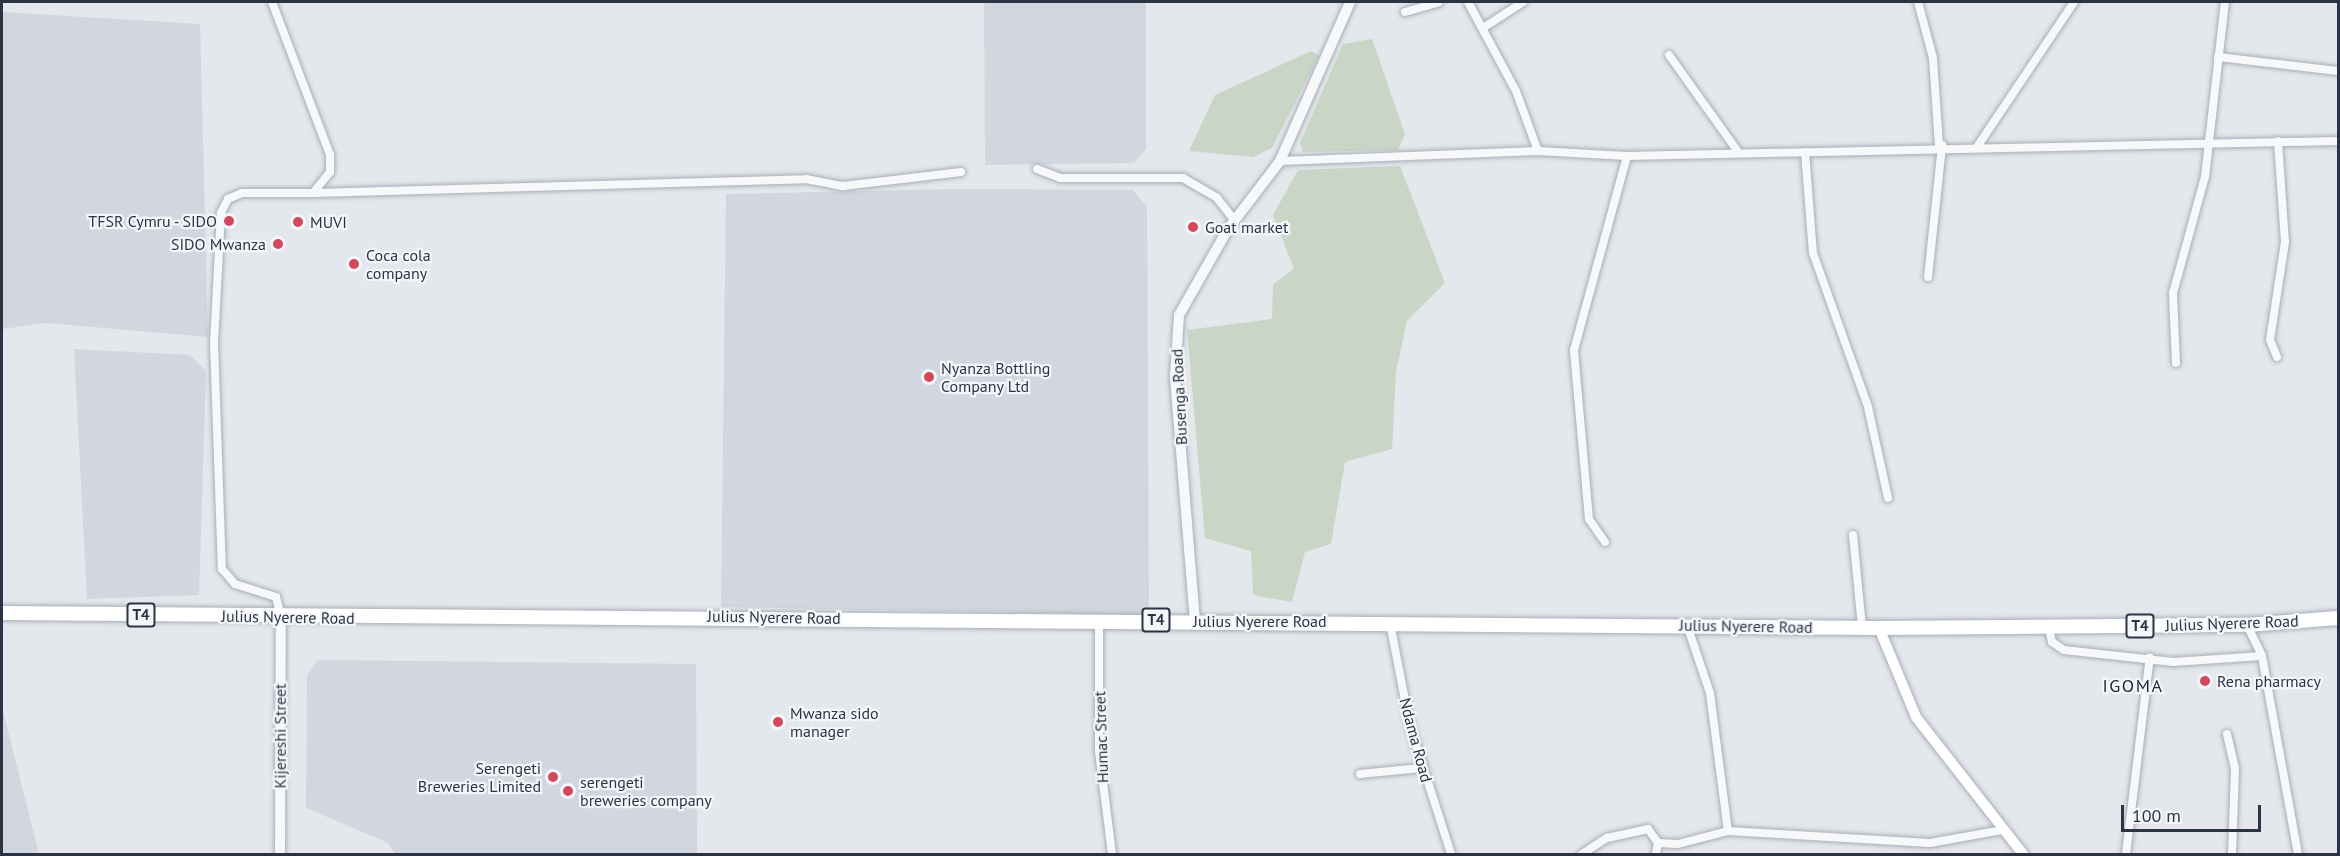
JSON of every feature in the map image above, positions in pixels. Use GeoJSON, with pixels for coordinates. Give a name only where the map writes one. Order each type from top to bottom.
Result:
{"type":"FeatureCollection","features":[{"type":"Feature","properties":{"kind":"highway","name":"Julius Nyerere Road"},"geometry":{"type":"LineString","coordinates":[[2,613],[280,617],[1390,622],[1879,628],[2247,625],[2338,618]]}},
{"type":"Feature","properties":{"kind":"main road"},"geometry":{"type":"LineString","coordinates":[[1879,628],[1916,717],[2023,855]]}},
{"type":"Feature","properties":{"kind":"street"},"geometry":{"type":"LineString","coordinates":[[272,2],[330,154],[325,184],[312,193]]}},
{"type":"Feature","properties":{"kind":"street","name":"Busenga Road"},"geometry":{"type":"LineString","coordinates":[[1195,621],[1175,377],[1179,315],[1234,220],[1260,195],[1280,161],[1350,2]]}},
{"type":"Feature","properties":{"kind":"street"},"geometry":{"type":"LineString","coordinates":[[1405,12],[1438,2]]}},
{"type":"Feature","properties":{"kind":"street"},"geometry":{"type":"LineString","coordinates":[[1468,2],[1483,28],[1538,151]]}},
{"type":"Feature","properties":{"kind":"street"},"geometry":{"type":"LineString","coordinates":[[1483,28],[1523,2]]}},
{"type":"Feature","properties":{"kind":"street"},"geometry":{"type":"LineString","coordinates":[[1918,2],[1933,58],[1940,145],[1928,277]]}},
{"type":"Feature","properties":{"kind":"street"},"geometry":{"type":"LineString","coordinates":[[1977,147],[2074,2]]}},
{"type":"Feature","properties":{"kind":"street"},"geometry":{"type":"LineString","coordinates":[[2176,363],[2173,292],[2205,177],[2225,2]]}},
{"type":"Feature","properties":{"kind":"street"},"geometry":{"type":"LineString","coordinates":[[1669,55],[1739,153]]}},
{"type":"Feature","properties":{"kind":"street"},"geometry":{"type":"LineString","coordinates":[[2218,57],[2338,71]]}},
{"type":"Feature","properties":{"kind":"street"},"geometry":{"type":"LineString","coordinates":[[1280,161],[1538,151],[1627,156],[1805,152],[1940,145],[1977,147],[2207,145],[2278,141],[2338,141]]}},
{"type":"Feature","properties":{"kind":"street"},"geometry":{"type":"LineString","coordinates":[[2277,357],[2270,340],[2285,242],[2278,141]]}},
{"type":"Feature","properties":{"kind":"street"},"geometry":{"type":"LineString","coordinates":[[1805,152],[1814,253],[1868,407],[1888,498]]}},
{"type":"Feature","properties":{"kind":"street"},"geometry":{"type":"LineString","coordinates":[[1605,542],[1588,519],[1574,350],[1627,156]]}},
{"type":"Feature","properties":{"kind":"street"},"geometry":{"type":"LineString","coordinates":[[1037,169],[1060,178],[1183,178],[1217,198],[1234,220]]}},
{"type":"Feature","properties":{"kind":"street"},"geometry":{"type":"LineString","coordinates":[[280,617],[276,597],[235,584],[222,568],[214,344],[221,213],[228,199],[242,193],[806,179],[843,186],[961,172]]}},
{"type":"Feature","properties":{"kind":"street"},"geometry":{"type":"LineString","coordinates":[[1853,535],[1862,627]]}},
{"type":"Feature","properties":{"kind":"street","name":"Kijereshi Street"},"geometry":{"type":"LineString","coordinates":[[280,617],[280,855]]}},
{"type":"Feature","properties":{"kind":"street","name":"Humac Street"},"geometry":{"type":"LineString","coordinates":[[1099,620],[1099,751],[1112,855]]}},
{"type":"Feature","properties":{"kind":"street","name":"Ndama Road"},"geometry":{"type":"LineString","coordinates":[[1390,622],[1421,768],[1451,855]]}},
{"type":"Feature","properties":{"kind":"street"},"geometry":{"type":"LineString","coordinates":[[1687,625],[1710,693],[1728,831]]}},
{"type":"Feature","properties":{"kind":"street"},"geometry":{"type":"LineString","coordinates":[[2247,625],[2262,656],[2298,855]]}},
{"type":"Feature","properties":{"kind":"street"},"geometry":{"type":"LineString","coordinates":[[2049,627],[2052,642],[2064,650],[2150,657],[2173,662],[2262,656]]}},
{"type":"Feature","properties":{"kind":"street"},"geometry":{"type":"LineString","coordinates":[[2126,855],[2150,657]]}},
{"type":"Feature","properties":{"kind":"street"},"geometry":{"type":"LineString","coordinates":[[2227,734],[2235,769],[2232,855]]}},
{"type":"Feature","properties":{"kind":"street"},"geometry":{"type":"LineString","coordinates":[[1360,774],[1421,768]]}},
{"type":"Feature","properties":{"kind":"street"},"geometry":{"type":"LineString","coordinates":[[1582,855],[1607,838],[1648,829],[1658,843],[1656,855]]}},
{"type":"Feature","properties":{"kind":"street"},"geometry":{"type":"LineString","coordinates":[[1658,843],[1678,844],[1728,831],[1930,843],[2002,830]]}},
{"type":"Feature","properties":{"kind":"shaded area"},"geometry":{"type":"Polygon","coordinates":[[[984,2],[1146,2],[1146,149],[1134,163],[985,165],[984,2]]]}},
{"type":"Feature","properties":{"kind":"shaded area"},"geometry":{"type":"Polygon","coordinates":[[[2,12],[200,24],[208,337],[46,323],[2,329],[2,12]]]}},
{"type":"Feature","properties":{"kind":"shaded area"},"geometry":{"type":"Polygon","coordinates":[[[952,189],[1133,190],[1147,207],[1149,615],[721,607],[726,194],[952,189]]]}},
{"type":"Feature","properties":{"kind":"shaded area"},"geometry":{"type":"Polygon","coordinates":[[[74,349],[190,355],[206,371],[199,595],[87,599],[74,349]]]}},
{"type":"Feature","properties":{"kind":"shaded area"},"geometry":{"type":"Polygon","coordinates":[[[318,660],[696,664],[697,854],[395,854],[388,843],[306,808],[307,675],[318,660]]]}},
{"type":"Feature","properties":{"kind":"shaded area"},"geometry":{"type":"Polygon","coordinates":[[[2,707],[39,854],[2,854],[2,707]]]}},
{"type":"Feature","properties":{"kind":"green space"},"geometry":{"type":"Polygon","coordinates":[[[1372,39],[1405,134],[1398,150],[1303,152],[1300,143],[1343,44],[1372,39]]]}},
{"type":"Feature","properties":{"kind":"green space"},"geometry":{"type":"Polygon","coordinates":[[[1311,51],[1319,56],[1272,148],[1253,157],[1189,151],[1215,95],[1311,51]]]}},
{"type":"Feature","properties":{"kind":"green space"},"geometry":{"type":"Polygon","coordinates":[[[1400,166],[1445,283],[1407,321],[1396,372],[1392,449],[1345,462],[1331,544],[1305,552],[1292,602],[1253,595],[1251,551],[1205,538],[1187,330],[1272,319],[1273,284],[1294,269],[1273,215],[1298,170],[1400,166]]]}},
{"type":"Feature","properties":{"kind":"place","name":"TFSR Cymru - SIDO"},"geometry":{"type":"Point","coordinates":[229,221]}},
{"type":"Feature","properties":{"kind":"place","name":"MUVI"},"geometry":{"type":"Point","coordinates":[298,222]}},
{"type":"Feature","properties":{"kind":"place","name":"Goat market"},"geometry":{"type":"Point","coordinates":[1193,227]}},
{"type":"Feature","properties":{"kind":"place","name":"SIDO Mwanza"},"geometry":{"type":"Point","coordinates":[278,244]}},
{"type":"Feature","properties":{"kind":"place","name":"Coca cola company"},"geometry":{"type":"Point","coordinates":[354,264]}},
{"type":"Feature","properties":{"kind":"place","name":"Nyanza Bottling Company Ltd"},"geometry":{"type":"Point","coordinates":[929,377]}},
{"type":"Feature","properties":{"kind":"place","name":"Rena pharmacy"},"geometry":{"type":"Point","coordinates":[2205,681]}},
{"type":"Feature","properties":{"kind":"place","name":"Mwanza sido manager"},"geometry":{"type":"Point","coordinates":[778,722]}},
{"type":"Feature","properties":{"kind":"place","name":"Serengeti Breweries Limited"},"geometry":{"type":"Point","coordinates":[553,777]}},
{"type":"Feature","properties":{"kind":"place","name":"serengeti breweries company"},"geometry":{"type":"Point","coordinates":[568,791]}},
{"type":"Feature","properties":{"kind":"district","name":"IGOMA"},"geometry":{"type":"Point","coordinates":[2133,686]}}]}
